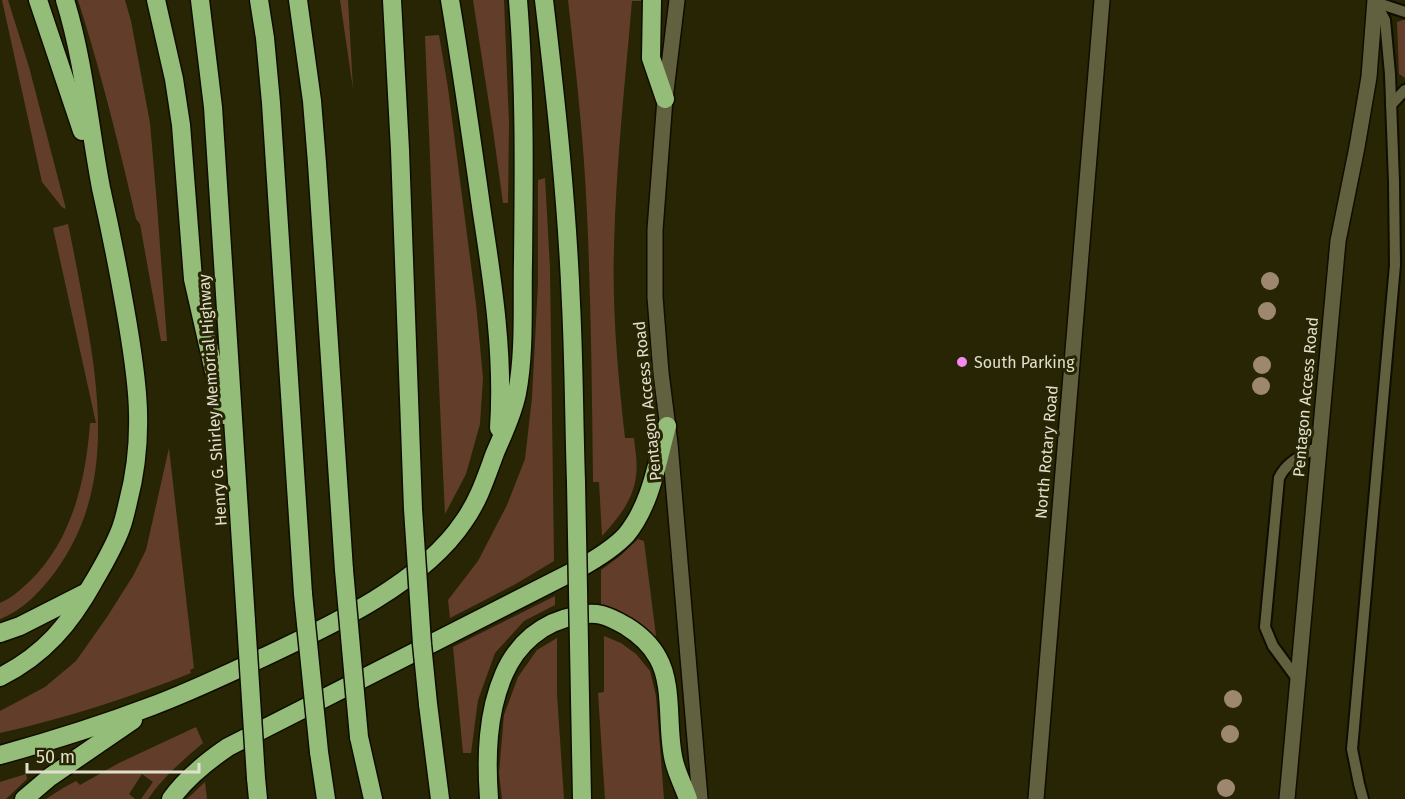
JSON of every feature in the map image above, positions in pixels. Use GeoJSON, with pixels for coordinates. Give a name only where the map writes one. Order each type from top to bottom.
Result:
{"type":"FeatureCollection","features":[{"type":"Feature","properties":{"kind":"highway"},"geometry":{"type":"LineString","coordinates":[[38,0],[101,187]]}},
{"type":"Feature","properties":{"kind":"highway"},"geometry":{"type":"LineString","coordinates":[[0,676],[17,668],[46,647],[89,591],[121,528],[136,466],[139,432],[138,392],[133,350],[73,26],[64,0]]}},
{"type":"Feature","properties":{"kind":"highway"},"geometry":{"type":"LineString","coordinates":[[156,0],[174,79],[181,125],[193,279],[236,469]]}},
{"type":"Feature","properties":{"kind":"highway","name":"Henry G. Shirley Memorial Highway"},"geometry":{"type":"LineString","coordinates":[[200,0],[213,107],[258,799]]}},
{"type":"Feature","properties":{"kind":"highway"},"geometry":{"type":"LineString","coordinates":[[259,0],[272,103],[303,594],[326,799]]}},
{"type":"Feature","properties":{"kind":"highway"},"geometry":{"type":"LineString","coordinates":[[298,0],[312,101],[344,570],[367,799]]}},
{"type":"Feature","properties":{"kind":"highway"},"geometry":{"type":"LineString","coordinates":[[392,0],[413,509],[428,704],[440,799]]}},
{"type":"Feature","properties":{"kind":"highway"},"geometry":{"type":"LineString","coordinates":[[450,0],[490,263],[499,347],[501,406],[494,456]]}},
{"type":"Feature","properties":{"kind":"highway"},"geometry":{"type":"LineString","coordinates":[[0,755],[90,728],[154,705],[210,682],[324,628],[423,567],[451,539],[464,522],[485,482],[510,417],[520,377],[523,160],[518,0]]}},
{"type":"Feature","properties":{"kind":"highway"},"geometry":{"type":"LineString","coordinates":[[544,0],[560,140],[571,303],[582,799]]}},
{"type":"Feature","properties":{"kind":"highway"},"geometry":{"type":"LineString","coordinates":[[652,0],[651,58],[665,99]]}},
{"type":"Feature","properties":{"kind":"highway"},"geometry":{"type":"LineString","coordinates":[[171,799],[193,774],[228,747],[580,568],[617,544],[627,534],[644,506],[668,426]]}},
{"type":"Feature","properties":{"kind":"highway"},"geometry":{"type":"LineString","coordinates":[[0,633],[20,626],[89,591]]}},
{"type":"Feature","properties":{"kind":"highway"},"geometry":{"type":"LineString","coordinates":[[489,799],[487,775],[489,739],[496,696],[513,656],[537,631],[564,618],[584,614],[601,615],[617,621],[647,643],[658,657],[665,673],[674,761],[688,799]]}},
{"type":"Feature","properties":{"kind":"highway"},"geometry":{"type":"LineString","coordinates":[[24,799],[50,777],[154,705]]}},
{"type":"Feature","properties":{"kind":"highway"},"geometry":{"type":"LineString","coordinates":[[359,737],[373,799]]}},
{"type":"Feature","properties":{"kind":"highway"},"geometry":{"type":"LineString","coordinates":[[319,752],[320,799]]}},
{"type":"Feature","properties":{"kind":"street","name":"Pentagon Access Road"},"geometry":{"type":"LineString","coordinates":[[677,0],[665,99],[655,230],[655,297],[677,517],[700,799]]}},
{"type":"Feature","properties":{"kind":"street","name":"North Rotary Road"},"geometry":{"type":"LineString","coordinates":[[1036,799],[1102,0]]}},
{"type":"Feature","properties":{"kind":"street","name":"Pentagon Access Road"},"geometry":{"type":"LineString","coordinates":[[1287,799],[1338,241],[1369,77],[1375,1]]}},
{"type":"Feature","properties":{"kind":"lane"},"geometry":{"type":"LineString","coordinates":[[1375,1],[1405,12]]}},
{"type":"Feature","properties":{"kind":"lane"},"geometry":{"type":"LineString","coordinates":[[1364,799],[1352,749],[1395,266],[1391,105],[1385,20],[1375,1]]}},
{"type":"Feature","properties":{"kind":"lane"},"geometry":{"type":"LineString","coordinates":[[1391,105],[1405,90]]}},
{"type":"Feature","properties":{"kind":"lane"},"geometry":{"type":"LineString","coordinates":[[1298,680],[1273,646],[1264,627],[1279,478],[1283,469],[1291,462],[1319,446]]}},
{"type":"Feature","properties":{"kind":"shaded area"},"geometry":{"type":"Polygon","coordinates":[[[2,0],[8,0],[29,67],[66,209],[42,182],[2,0]]]}},
{"type":"Feature","properties":{"kind":"shaded area"},"geometry":{"type":"Polygon","coordinates":[[[78,0],[125,0],[131,21],[150,123],[167,341],[161,341],[140,224],[136,219],[109,109],[78,0]]]}},
{"type":"Feature","properties":{"kind":"shaded area"},"geometry":{"type":"Polygon","coordinates":[[[340,0],[348,0],[353,89],[340,0]]]}},
{"type":"Feature","properties":{"kind":"shaded area"},"geometry":{"type":"Polygon","coordinates":[[[473,0],[504,0],[509,123],[508,203],[503,203],[473,0]]]}},
{"type":"Feature","properties":{"kind":"shaded area"},"geometry":{"type":"Polygon","coordinates":[[[568,0],[641,0],[632,1],[619,155],[614,271],[616,343],[625,438],[634,438],[637,471],[628,501],[602,536],[599,482],[593,482],[586,186],[568,0]]]}},
{"type":"Feature","properties":{"kind":"shaded area"},"geometry":{"type":"Polygon","coordinates":[[[1405,20],[1405,78],[1399,74],[1397,22],[1405,20]]]}},
{"type":"Feature","properties":{"kind":"shaded area"},"geometry":{"type":"Polygon","coordinates":[[[439,35],[476,304],[483,378],[480,424],[466,474],[445,514],[425,36],[439,35]]]}},
{"type":"Feature","properties":{"kind":"shaded area"},"geometry":{"type":"Polygon","coordinates":[[[545,178],[550,268],[554,561],[514,585],[450,618],[448,600],[478,561],[507,505],[525,459],[532,398],[538,283],[538,180],[545,178]]]}},
{"type":"Feature","properties":{"kind":"shaded area"},"geometry":{"type":"Polygon","coordinates":[[[68,224],[87,323],[96,388],[97,452],[93,483],[85,514],[73,543],[55,572],[30,600],[16,611],[0,619],[0,603],[30,581],[57,547],[74,508],[80,487],[90,423],[96,423],[53,228],[68,224]]]}},
{"type":"Feature","properties":{"kind":"shaded area"},"geometry":{"type":"Polygon","coordinates":[[[169,448],[194,668],[190,670],[191,673],[121,699],[0,733],[0,711],[45,687],[76,661],[133,576],[146,550],[169,448]]]}},
{"type":"Feature","properties":{"kind":"shaded area"},"geometry":{"type":"Polygon","coordinates":[[[638,539],[644,541],[656,636],[650,637],[601,608],[601,570],[638,539]]]}},
{"type":"Feature","properties":{"kind":"shaded area"},"geometry":{"type":"Polygon","coordinates":[[[555,596],[555,605],[524,621],[495,653],[478,700],[471,753],[463,753],[453,647],[555,596]]]}},
{"type":"Feature","properties":{"kind":"shaded area"},"geometry":{"type":"Polygon","coordinates":[[[604,636],[621,643],[636,654],[650,671],[656,696],[664,799],[605,799],[598,693],[604,692],[604,636]]]}},
{"type":"Feature","properties":{"kind":"shaded area"},"geometry":{"type":"Polygon","coordinates":[[[557,638],[557,694],[564,799],[502,799],[499,773],[504,715],[518,677],[537,650],[557,638]]]}},
{"type":"Feature","properties":{"kind":"shaded area"},"geometry":{"type":"Polygon","coordinates":[[[196,727],[203,743],[167,776],[148,799],[141,799],[153,782],[142,774],[129,794],[135,799],[46,799],[76,781],[80,785],[119,763],[196,727]]]}},
{"type":"Feature","properties":{"kind":"shaded area"},"geometry":{"type":"Polygon","coordinates":[[[26,774],[27,779],[6,799],[0,799],[0,782],[26,774]]]}},
{"type":"Feature","properties":{"kind":"shaded area"},"geometry":{"type":"Polygon","coordinates":[[[205,782],[207,799],[187,799],[205,782]]]}},
{"type":"Feature","properties":{"kind":"place","name":"South Parking"},"geometry":{"type":"Point","coordinates":[962,362]}}]}
